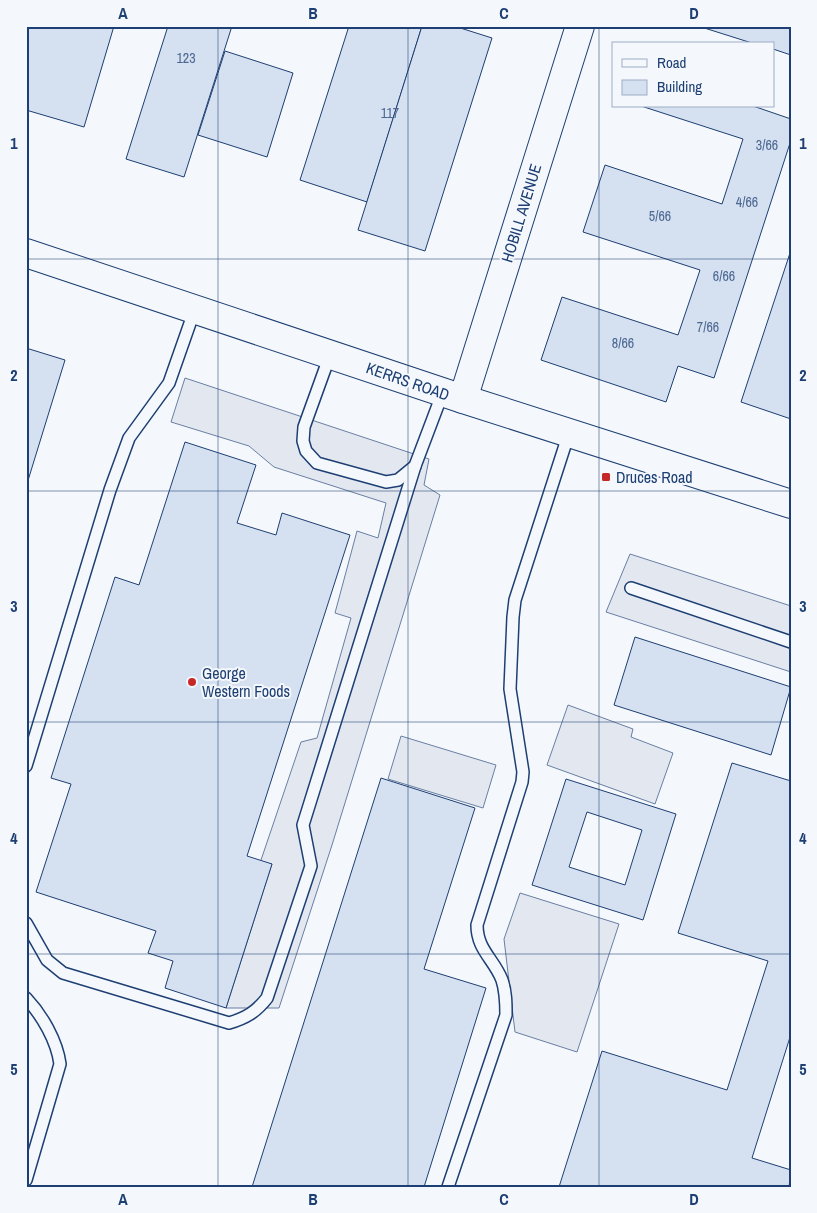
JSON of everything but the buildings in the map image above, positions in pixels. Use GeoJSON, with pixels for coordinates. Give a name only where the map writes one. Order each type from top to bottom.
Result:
{"type":"FeatureCollection","features":[{"type":"Feature","properties":{"kind":"main road","name":"HOBILL AVENUE"},"geometry":{"type":"LineString","coordinates":[[453,396],[580,26]]}},
{"type":"Feature","properties":{"kind":"main road","name":"KERRS ROAD"},"geometry":{"type":"LineString","coordinates":[[26,253],[453,396],[791,504]]}},
{"type":"Feature","properties":{"kind":"lane"},"geometry":{"type":"LineString","coordinates":[[26,766],[107,500],[129,438],[169,383],[195,310]]}},
{"type":"Feature","properties":{"kind":"lane"},"geometry":{"type":"LineString","coordinates":[[330,354],[304,427],[303,441],[306,451],[317,463],[386,482],[398,480],[414,466]]}},
{"type":"Feature","properties":{"kind":"lane"},"geometry":{"type":"LineString","coordinates":[[26,923],[47,960],[63,973],[229,1023],[247,1018],[261,1007],[267,998],[311,866],[302,826],[414,466],[453,396]]}},
{"type":"Feature","properties":{"kind":"lane"},"geometry":{"type":"LineString","coordinates":[[448,1187],[506,1015],[506,994],[502,980],[477,939],[477,925],[522,782],[523,772],[510,688],[511,638],[516,600],[569,433]]}},
{"type":"Feature","properties":{"kind":"lane"},"geometry":{"type":"LineString","coordinates":[[632,588],[791,642]]}},
{"type":"Feature","properties":{"kind":"lane"},"geometry":{"type":"LineString","coordinates":[[26,998],[39,1014],[59,1053],[60,1064],[26,1180]]}},
{"type":"Feature","properties":{"kind":"shaded area"},"geometry":{"type":"Polygon","coordinates":[[[185,378],[429,459],[424,485],[440,495],[332,845],[279,1008],[226,1008],[272,864],[260,863],[301,742],[317,738],[351,618],[335,613],[357,531],[378,538],[386,503],[274,467],[249,446],[171,422],[185,378]]]}},
{"type":"Feature","properties":{"kind":"shaded area"},"geometry":{"type":"Polygon","coordinates":[[[630,554],[791,606],[791,672],[606,612],[630,554]]]}},
{"type":"Feature","properties":{"kind":"shaded area"},"geometry":{"type":"Polygon","coordinates":[[[568,705],[633,729],[631,737],[673,753],[655,804],[547,765],[568,705]]]}},
{"type":"Feature","properties":{"kind":"shaded area"},"geometry":{"type":"Polygon","coordinates":[[[401,736],[496,765],[483,808],[388,779],[401,736]]]}},
{"type":"Feature","properties":{"kind":"shaded area"},"geometry":{"type":"Polygon","coordinates":[[[520,893],[619,924],[577,1052],[515,1032],[504,939],[520,893]]]}},
{"type":"Feature","properties":{"kind":"place","name":"Druces Road"},"geometry":{"type":"Point","coordinates":[606,477]}},
{"type":"Feature","properties":{"kind":"place","name":"George Western Foods"},"geometry":{"type":"Point","coordinates":[192,682]}}]}
